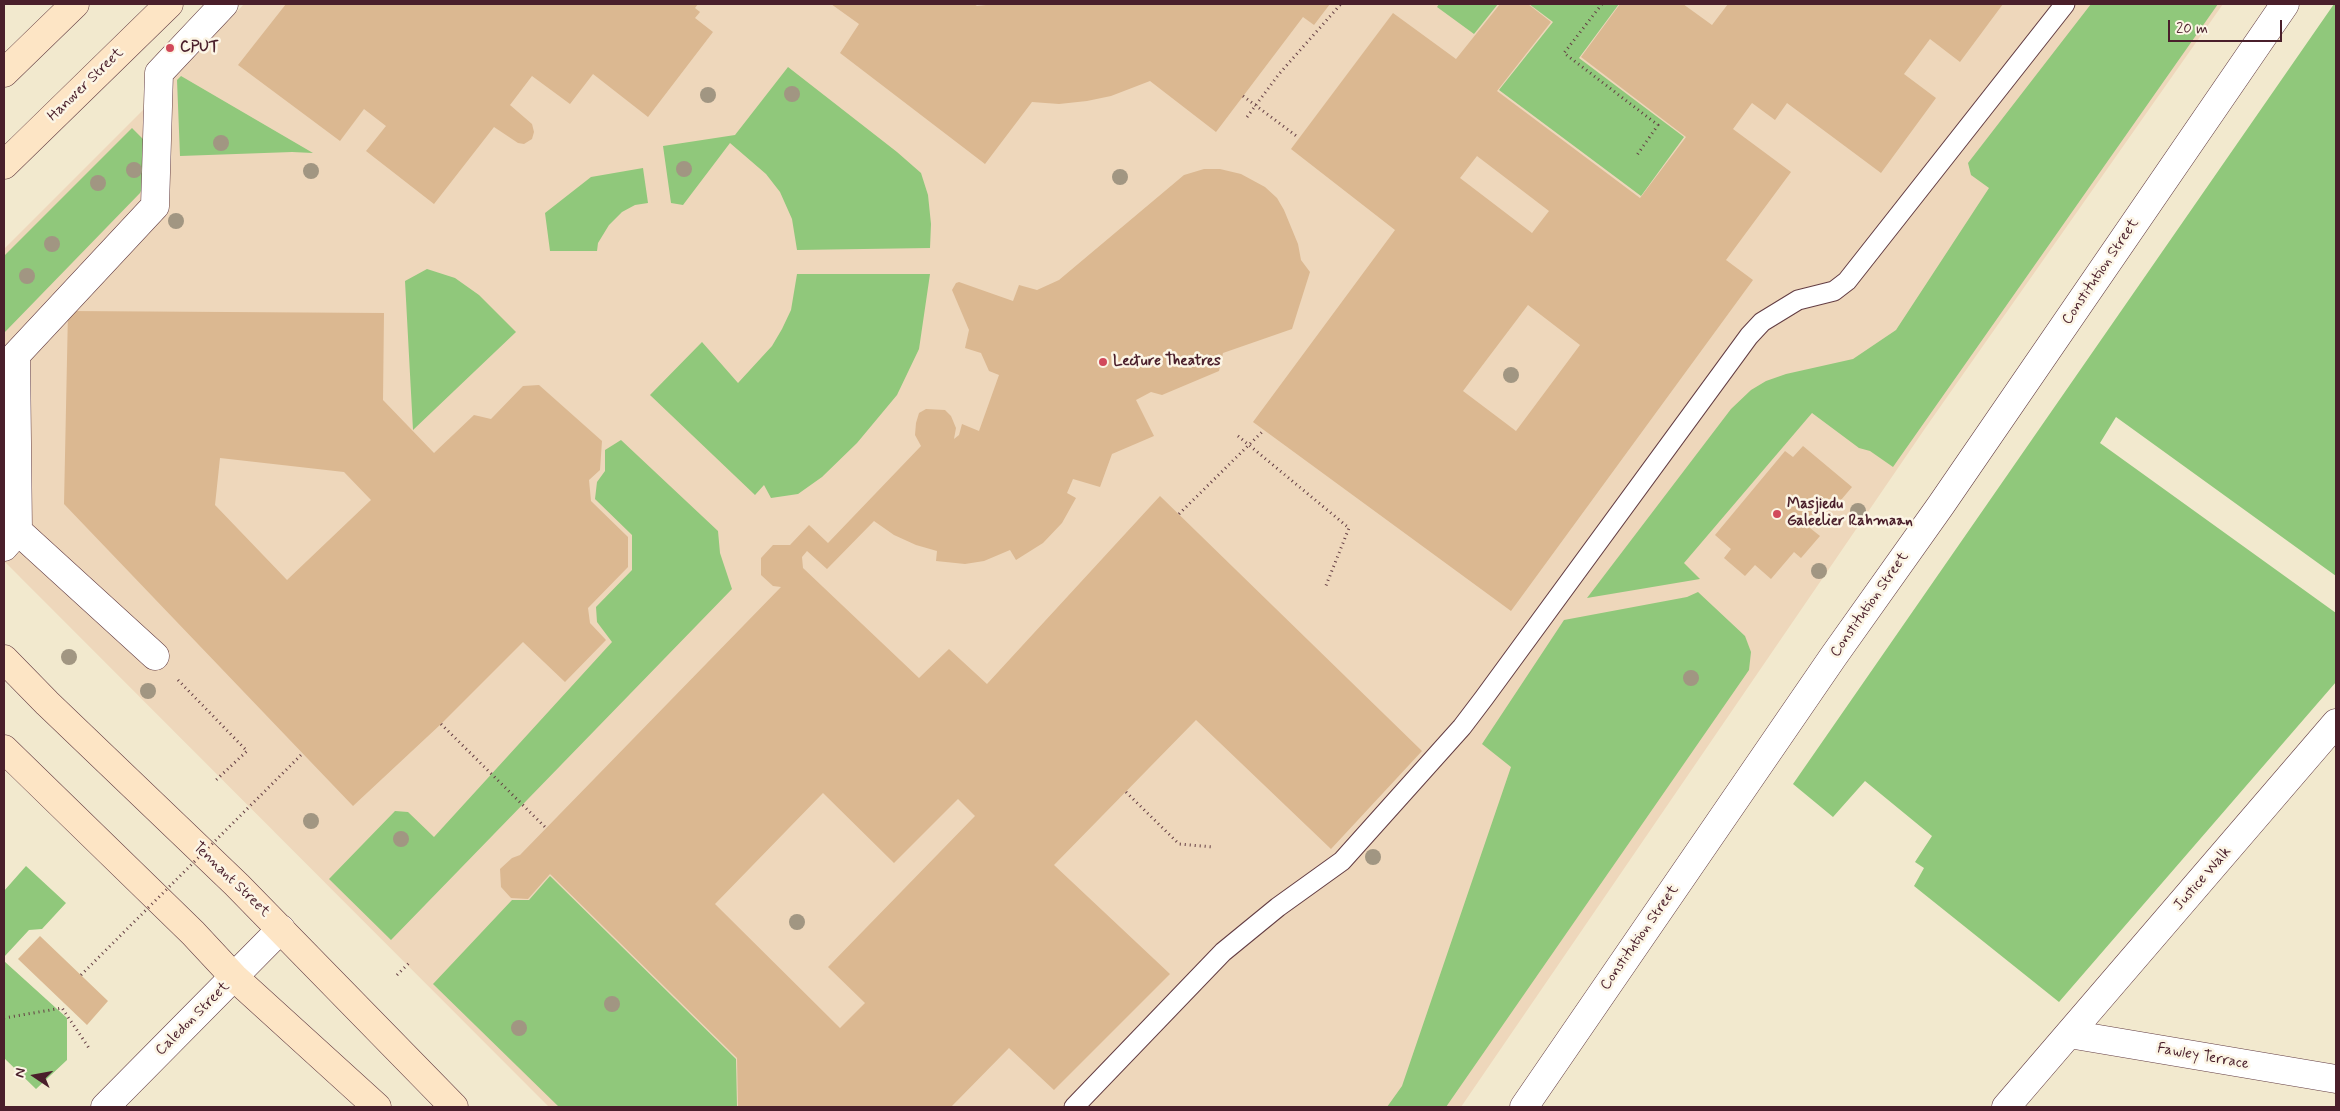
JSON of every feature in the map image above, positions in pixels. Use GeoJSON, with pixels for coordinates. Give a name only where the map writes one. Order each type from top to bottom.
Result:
{"type":"FeatureCollection","features":[{"type":"Feature","properties":{"kind":"main road"},"geometry":{"type":"LineString","coordinates":[[4,73],[75,4]]}},
{"type":"Feature","properties":{"kind":"main road","name":"Hanover Street"},"geometry":{"type":"LineString","coordinates":[[4,166],[169,4]]}},
{"type":"Feature","properties":{"kind":"main road","name":"Tennant Street"},"geometry":{"type":"LineString","coordinates":[[4,659],[47,703],[237,884],[454,1107]]}},
{"type":"Feature","properties":{"kind":"main road"},"geometry":{"type":"LineString","coordinates":[[4,749],[193,932],[234,977],[377,1107]]}},
{"type":"Feature","properties":{"kind":"street"},"geometry":{"type":"LineString","coordinates":[[155,656],[11,539],[17,405],[16,355],[155,206],[159,73],[224,4]]}},
{"type":"Feature","properties":{"kind":"street","name":"Constitution Street"},"geometry":{"type":"LineString","coordinates":[[1524,1107],[2285,4]]}},
{"type":"Feature","properties":{"kind":"street","name":"Justice Walk"},"geometry":{"type":"LineString","coordinates":[[2006,1107],[2336,723]]}},
{"type":"Feature","properties":{"kind":"street","name":"Caledon Street"},"geometry":{"type":"LineString","coordinates":[[105,1107],[281,929]]}},
{"type":"Feature","properties":{"kind":"street","name":"Fawley Terrace"},"geometry":{"type":"LineString","coordinates":[[2069,1034],[2336,1079]]}},
{"type":"Feature","properties":{"kind":"lane"},"geometry":{"type":"LineString","coordinates":[[1074,1107],[1223,952],[1348,853],[1462,727],[1749,336],[1762,322],[1798,300],[1834,291],[1847,281],[2066,4]]}},
{"type":"Feature","properties":{"kind":"path"},"geometry":{"type":"LineString","coordinates":[[1247,117],[1279,74],[1341,4]]}},
{"type":"Feature","properties":{"kind":"path"},"geometry":{"type":"LineString","coordinates":[[1602,4],[1564,53],[1658,125],[1637,155]]}},
{"type":"Feature","properties":{"kind":"path"},"geometry":{"type":"LineString","coordinates":[[1244,96],[1299,138]]}},
{"type":"Feature","properties":{"kind":"path"},"geometry":{"type":"LineString","coordinates":[[1179,514],[1264,430]]}},
{"type":"Feature","properties":{"kind":"path"},"geometry":{"type":"LineString","coordinates":[[1238,436],[1349,528],[1325,588]]}},
{"type":"Feature","properties":{"kind":"path"},"geometry":{"type":"LineString","coordinates":[[155,656],[247,751],[215,781]]}},
{"type":"Feature","properties":{"kind":"path"},"geometry":{"type":"LineString","coordinates":[[441,724],[546,828]]}},
{"type":"Feature","properties":{"kind":"path"},"geometry":{"type":"LineString","coordinates":[[81,975],[303,753]]}},
{"type":"Feature","properties":{"kind":"path"},"geometry":{"type":"LineString","coordinates":[[1126,792],[1178,844],[1212,847]]}},
{"type":"Feature","properties":{"kind":"path"},"geometry":{"type":"LineString","coordinates":[[397,975],[410,962]]}},
{"type":"Feature","properties":{"kind":"path"},"geometry":{"type":"LineString","coordinates":[[4,1018],[62,1008],[89,1048]]}},
{"type":"Feature","properties":{"kind":"shaded area"},"geometry":{"type":"Polygon","coordinates":[[[244,4],[2223,4],[1926,427],[1461,1107],[549,1107],[4,561],[4,249],[148,105],[244,4]]]}},
{"type":"Feature","properties":{"kind":"green space"},"geometry":{"type":"Polygon","coordinates":[[[1439,4],[1498,4],[1474,34],[1437,7],[1439,4]]]}},
{"type":"Feature","properties":{"kind":"green space"},"geometry":{"type":"Polygon","coordinates":[[[1529,4],[1619,4],[1579,58],[1684,137],[1641,196],[1499,90],[1553,22],[1529,4]]]}},
{"type":"Feature","properties":{"kind":"green space"},"geometry":{"type":"Polygon","coordinates":[[[2091,4],[2218,4],[1893,467],[1870,451],[1859,448],[1812,413],[1684,563],[1700,579],[1587,598],[1731,409],[1751,390],[1766,381],[1786,374],[1853,359],[1896,330],[1989,188],[1971,175],[1968,163],[2091,4]]]}},
{"type":"Feature","properties":{"kind":"green space"},"geometry":{"type":"Polygon","coordinates":[[[2334,4],[2336,4],[2336,576],[2116,417],[2100,443],[2336,613],[2336,682],[2059,1002],[1914,886],[1924,868],[1915,862],[1932,836],[1865,781],[1833,817],[1793,784],[2334,4]]]}},
{"type":"Feature","properties":{"kind":"green space"},"geometry":{"type":"Polygon","coordinates":[[[788,67],[921,173],[928,195],[931,224],[930,248],[797,250],[792,219],[780,192],[766,174],[730,143],[683,205],[671,203],[663,146],[735,135],[788,67]]]}},
{"type":"Feature","properties":{"kind":"green space"},"geometry":{"type":"Polygon","coordinates":[[[181,76],[313,153],[180,156],[177,80],[181,76]]]}},
{"type":"Feature","properties":{"kind":"green space"},"geometry":{"type":"Polygon","coordinates":[[[132,128],[143,139],[146,180],[140,193],[4,333],[4,256],[132,128]]]}},
{"type":"Feature","properties":{"kind":"green space"},"geometry":{"type":"Polygon","coordinates":[[[643,168],[648,203],[635,205],[622,212],[609,225],[598,243],[597,251],[550,251],[545,213],[591,177],[643,168]]]}},
{"type":"Feature","properties":{"kind":"green space"},"geometry":{"type":"Polygon","coordinates":[[[427,269],[455,278],[479,295],[516,332],[413,430],[405,281],[427,269]]]}},
{"type":"Feature","properties":{"kind":"green space"},"geometry":{"type":"Polygon","coordinates":[[[797,274],[930,274],[919,349],[897,395],[857,443],[822,477],[798,494],[771,498],[764,485],[755,495],[650,395],[702,342],[738,383],[772,346],[782,329],[791,310],[797,274]]]}},
{"type":"Feature","properties":{"kind":"green space"},"geometry":{"type":"Polygon","coordinates":[[[621,440],[718,531],[720,553],[732,589],[391,940],[329,879],[395,811],[408,812],[434,837],[612,642],[597,622],[596,607],[632,570],[632,535],[595,499],[597,482],[605,471],[605,450],[621,440]]]}},
{"type":"Feature","properties":{"kind":"green space"},"geometry":{"type":"Polygon","coordinates":[[[1698,592],[1745,636],[1751,652],[1749,670],[1446,1107],[1387,1107],[1402,1086],[1511,767],[1482,744],[1564,620],[1687,597],[1698,592]]]}},
{"type":"Feature","properties":{"kind":"green space"},"geometry":{"type":"Polygon","coordinates":[[[26,866],[66,903],[42,929],[29,930],[4,957],[4,891],[26,866]]]}},
{"type":"Feature","properties":{"kind":"green space"},"geometry":{"type":"Polygon","coordinates":[[[550,876],[736,1059],[737,1107],[559,1107],[433,984],[512,900],[529,900],[550,876]]]}},
{"type":"Feature","properties":{"kind":"green space"},"geometry":{"type":"Polygon","coordinates":[[[4,961],[67,1018],[67,1060],[36,1089],[4,1058],[4,961]]]}},
{"type":"Feature","properties":{"kind":"building"},"geometry":{"type":"Polygon","coordinates":[[[286,4],[698,4],[695,8],[700,12],[695,18],[713,32],[648,117],[593,74],[570,104],[532,76],[510,105],[532,124],[534,132],[532,139],[524,144],[518,143],[494,127],[434,204],[366,151],[386,126],[364,109],[340,141],[238,65],[286,4]]]}},
{"type":"Feature","properties":{"kind":"building"},"geometry":{"type":"Polygon","coordinates":[[[831,4],[974,4],[977,6],[995,4],[1330,4],[1314,25],[1303,17],[1216,132],[1150,81],[1111,96],[1087,101],[1059,104],[1032,102],[985,164],[840,53],[859,24],[831,4]]]}},
{"type":"Feature","properties":{"kind":"building"},"geometry":{"type":"Polygon","coordinates":[[[1500,4],[1528,4],[1551,22],[1497,91],[1640,198],[1686,137],[1581,57],[1620,4],[1683,4],[1712,25],[1728,4],[2003,4],[1960,62],[1930,39],[1904,74],[1936,98],[1881,173],[1787,103],[1775,120],[1752,103],[1733,129],[1791,172],[1726,260],[1753,280],[1511,611],[1253,422],[1395,230],[1291,149],[1393,13],[1456,59],[1500,4]],[[1477,156],[1460,178],[1532,233],[1549,211],[1477,156]],[[1528,305],[1463,391],[1516,431],[1580,345],[1528,305]]]}},
{"type":"Feature","properties":{"kind":"building"},"geometry":{"type":"Polygon","coordinates":[[[1204,169],[1220,169],[1241,174],[1265,187],[1277,198],[1298,244],[1301,260],[1310,272],[1292,329],[1223,353],[1219,371],[1162,395],[1151,392],[1136,400],[1154,436],[1112,454],[1100,487],[1073,479],[1067,493],[1076,498],[1062,523],[1043,543],[1016,560],[1010,550],[984,561],[965,564],[936,561],[937,551],[916,545],[894,535],[874,521],[827,569],[807,551],[802,557],[803,568],[919,678],[949,649],[987,684],[1160,496],[1422,751],[1331,849],[1196,720],[1054,865],[1170,974],[1054,1090],[1009,1048],[951,1107],[738,1107],[737,1058],[550,874],[528,899],[511,898],[501,887],[500,869],[512,858],[520,855],[781,587],[773,586],[761,575],[761,558],[773,545],[790,545],[809,525],[828,543],[921,446],[915,435],[916,423],[919,413],[926,409],[945,410],[951,416],[956,428],[954,439],[959,435],[962,424],[979,431],[999,375],[989,371],[981,353],[965,348],[969,330],[952,290],[956,283],[959,282],[1013,301],[1019,285],[1037,290],[1059,280],[1184,175],[1204,169]],[[823,793],[715,904],[840,1028],[865,1003],[828,967],[975,816],[958,799],[894,863],[823,793]]]}},
{"type":"Feature","properties":{"kind":"building"},"geometry":{"type":"Polygon","coordinates":[[[68,311],[384,313],[383,400],[434,453],[474,415],[491,419],[523,386],[539,385],[602,441],[600,470],[589,480],[591,501],[628,537],[628,567],[588,608],[590,623],[606,640],[565,682],[523,642],[441,724],[353,806],[64,504],[68,311]],[[220,458],[215,505],[287,580],[371,500],[344,472],[220,458]]]}},
{"type":"Feature","properties":{"kind":"building","name":"Masjiedu Galeelier Rahmaan"},"geometry":{"type":"Polygon","coordinates":[[[1803,446],[1852,487],[1841,500],[1836,497],[1810,528],[1820,536],[1801,558],[1794,552],[1771,579],[1755,565],[1745,576],[1724,558],[1731,549],[1715,535],[1785,451],[1793,457],[1803,446]]]}},
{"type":"Feature","properties":{"kind":"building"},"geometry":{"type":"Polygon","coordinates":[[[40,936],[108,1001],[87,1025],[18,959],[40,936]]]}},
{"type":"Feature","properties":{"kind":"place","name":"CPUT"},"geometry":{"type":"Point","coordinates":[170,48]}},
{"type":"Feature","properties":{"kind":"place","name":"Lecture Theatres"},"geometry":{"type":"Point","coordinates":[1103,362]}},
{"type":"Feature","properties":{"kind":"place","name":"Masjiedu Galeelier Rahmaan"},"geometry":{"type":"Point","coordinates":[1777,514]}}]}
